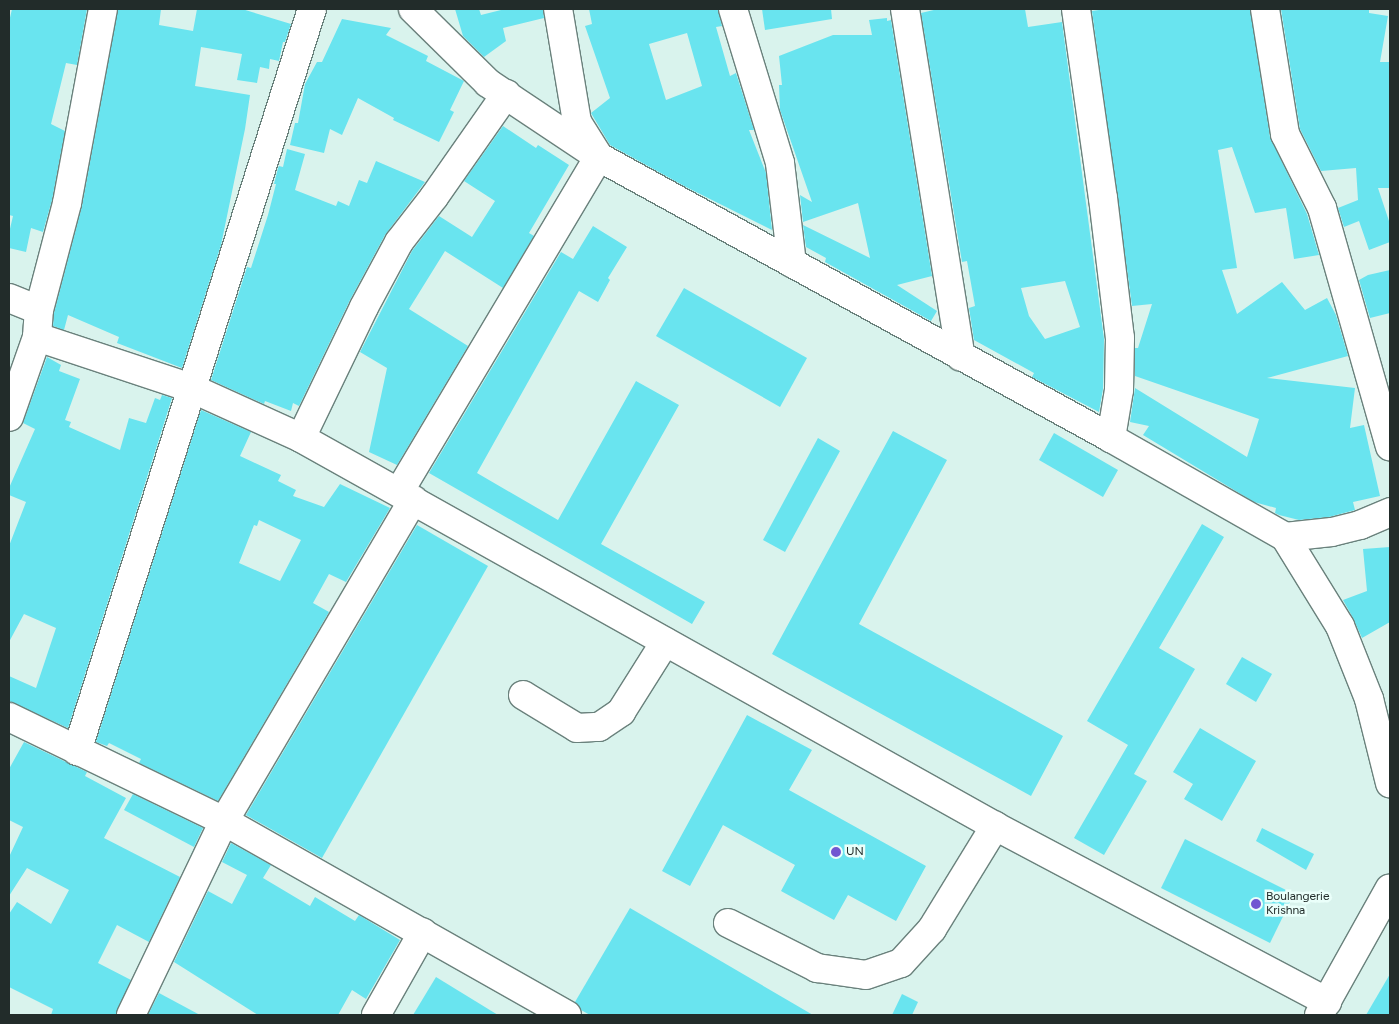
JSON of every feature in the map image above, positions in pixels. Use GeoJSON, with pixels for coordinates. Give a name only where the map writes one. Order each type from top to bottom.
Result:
{"type":"FeatureCollection","features":[{"type":"Feature","properties":{"kind":"main road"},"geometry":{"type":"LineString","coordinates":[[9,417],[38,323],[67,203],[103,9]]}},
{"type":"Feature","properties":{"kind":"main road"},"geometry":{"type":"LineString","coordinates":[[77,751],[312,9]]}},
{"type":"Feature","properties":{"kind":"main road"},"geometry":{"type":"LineString","coordinates":[[413,9],[488,83],[599,157],[1111,438],[1285,537],[1340,626],[1369,699],[1390,783]]}},
{"type":"Feature","properties":{"kind":"main road"},"geometry":{"type":"LineString","coordinates":[[558,9],[577,122],[599,157]]}},
{"type":"Feature","properties":{"kind":"main road"},"geometry":{"type":"LineString","coordinates":[[732,9],[780,163],[792,263]]}},
{"type":"Feature","properties":{"kind":"main road"},"geometry":{"type":"LineString","coordinates":[[905,9],[961,357]]}},
{"type":"Feature","properties":{"kind":"main road"},"geometry":{"type":"LineString","coordinates":[[1076,9],[1104,198],[1120,338],[1120,390],[1111,438]]}},
{"type":"Feature","properties":{"kind":"main road"},"geometry":{"type":"LineString","coordinates":[[1265,9],[1285,134],[1322,208],[1390,446]]}},
{"type":"Feature","properties":{"kind":"main road"},"geometry":{"type":"LineString","coordinates":[[301,438],[364,307],[399,242],[434,197],[506,94]]}},
{"type":"Feature","properties":{"kind":"main road"},"geometry":{"type":"LineString","coordinates":[[131,1015],[224,822],[406,496],[599,157]]}},
{"type":"Feature","properties":{"kind":"main road"},"geometry":{"type":"LineString","coordinates":[[9,298],[38,323],[191,388],[301,438],[1323,1008],[1390,888]]}},
{"type":"Feature","properties":{"kind":"main road"},"geometry":{"type":"LineString","coordinates":[[1285,537],[1332,532],[1360,525],[1390,512]]}},
{"type":"Feature","properties":{"kind":"main road"},"geometry":{"type":"LineString","coordinates":[[523,695],[577,728],[599,727],[621,712],[665,642]]}},
{"type":"Feature","properties":{"kind":"main road"},"geometry":{"type":"LineString","coordinates":[[11,725],[77,751],[224,822],[423,932],[567,1015]]}},
{"type":"Feature","properties":{"kind":"main road"},"geometry":{"type":"LineString","coordinates":[[728,922],[817,968],[866,975],[901,963],[932,928],[995,826]]}},
{"type":"Feature","properties":{"kind":"main road"},"geometry":{"type":"LineString","coordinates":[[376,1015],[423,932]]}},
{"type":"Feature","properties":{"kind":"building"},"geometry":{"type":"Polygon","coordinates":[[[12,9],[87,9],[77,65],[66,63],[51,124],[65,131],[52,200],[43,232],[31,228],[26,252],[9,248],[9,233],[13,216],[9,215],[9,22],[12,9]]]}},
{"type":"Feature","properties":{"kind":"building"},"geometry":{"type":"Polygon","coordinates":[[[118,9],[161,9],[159,25],[193,31],[197,9],[242,9],[291,24],[285,42],[283,42],[279,61],[270,59],[269,69],[260,67],[257,83],[237,80],[242,54],[201,47],[195,86],[250,95],[245,129],[221,245],[182,368],[117,343],[119,337],[68,315],[64,330],[53,326],[54,313],[82,206],[118,9]]]}},
{"type":"Feature","properties":{"kind":"building"},"geometry":{"type":"Polygon","coordinates":[[[455,9],[479,9],[481,15],[505,9],[543,9],[544,18],[503,28],[506,41],[484,57],[463,36],[455,9]]]}},
{"type":"Feature","properties":{"kind":"building"},"geometry":{"type":"Polygon","coordinates":[[[589,9],[718,9],[722,26],[716,27],[730,76],[736,73],[754,130],[749,130],[766,173],[772,230],[686,187],[610,145],[591,113],[610,98],[585,26],[592,24],[589,9]],[[687,33],[649,44],[666,100],[702,86],[687,33]]]}},
{"type":"Feature","properties":{"kind":"building"},"geometry":{"type":"Polygon","coordinates":[[[762,9],[831,9],[832,19],[765,30],[762,9]]]}},
{"type":"Feature","properties":{"kind":"building"},"geometry":{"type":"Polygon","coordinates":[[[938,9],[1025,9],[1028,27],[1062,22],[1104,339],[1103,389],[1099,412],[1032,377],[1034,373],[974,340],[969,308],[975,306],[967,261],[962,262],[921,13],[938,9]],[[1065,281],[1021,288],[1029,316],[1045,339],[1080,327],[1065,281]]]}},
{"type":"Feature","properties":{"kind":"building"},"geometry":{"type":"Polygon","coordinates":[[[1106,9],[1250,9],[1270,137],[1307,214],[1319,255],[1294,259],[1286,208],[1255,213],[1232,147],[1218,150],[1237,268],[1222,270],[1237,314],[1282,282],[1305,310],[1327,298],[1336,315],[1348,356],[1267,378],[1355,388],[1350,428],[1364,425],[1380,496],[1353,502],[1355,510],[1329,517],[1299,520],[1279,515],[1275,513],[1276,508],[1254,502],[1143,435],[1149,426],[1130,422],[1135,388],[1247,457],[1259,419],[1135,376],[1135,348],[1138,348],[1152,304],[1132,306],[1092,11],[1106,9]]]}},
{"type":"Feature","properties":{"kind":"building"},"geometry":{"type":"Polygon","coordinates":[[[1281,9],[1369,9],[1369,13],[1388,16],[1380,62],[1390,62],[1390,188],[1378,188],[1390,224],[1390,242],[1369,250],[1359,221],[1344,227],[1338,208],[1358,200],[1356,168],[1321,171],[1300,129],[1281,9]]]}},
{"type":"Feature","properties":{"kind":"building"},"geometry":{"type":"Polygon","coordinates":[[[887,18],[887,21],[891,20],[932,276],[897,285],[937,311],[931,321],[825,262],[826,258],[806,247],[803,225],[870,258],[858,203],[803,222],[800,195],[812,202],[780,110],[779,85],[782,85],[779,56],[833,35],[872,35],[869,20],[887,18]]]}},
{"type":"Feature","properties":{"kind":"building"},"geometry":{"type":"Polygon","coordinates":[[[342,19],[391,28],[386,35],[428,56],[426,61],[464,81],[450,110],[454,112],[439,142],[393,120],[394,118],[358,98],[342,135],[330,129],[324,153],[290,145],[295,123],[298,123],[305,84],[317,62],[322,62],[342,19]]]}},
{"type":"Feature","properties":{"kind":"building"},"geometry":{"type":"Polygon","coordinates":[[[503,126],[536,148],[538,145],[569,165],[529,233],[534,236],[503,288],[445,251],[409,309],[468,346],[397,465],[369,452],[387,368],[360,352],[412,251],[439,216],[472,237],[495,201],[464,181],[503,126]]]}},
{"type":"Feature","properties":{"kind":"building"},"geometry":{"type":"Polygon","coordinates":[[[287,149],[305,154],[295,190],[336,206],[338,201],[349,206],[359,180],[367,183],[376,161],[425,182],[385,235],[350,300],[299,406],[293,403],[291,411],[265,401],[264,404],[211,380],[247,267],[251,268],[268,215],[278,168],[279,166],[283,167],[287,149]]]}},
{"type":"Feature","properties":{"kind":"building"},"geometry":{"type":"Polygon","coordinates":[[[593,226],[627,247],[608,278],[610,280],[598,302],[579,291],[477,473],[558,520],[636,381],[679,405],[601,544],[705,602],[692,624],[429,473],[561,252],[573,259],[593,226]]]}},
{"type":"Feature","properties":{"kind":"building"},"geometry":{"type":"Polygon","coordinates":[[[1390,270],[1390,313],[1370,318],[1359,280],[1368,275],[1390,270]]]}},
{"type":"Feature","properties":{"kind":"building"},"geometry":{"type":"Polygon","coordinates":[[[684,288],[807,358],[780,407],[656,336],[684,288]]]}},
{"type":"Feature","properties":{"kind":"building"},"geometry":{"type":"Polygon","coordinates":[[[47,357],[61,365],[59,371],[80,379],[65,420],[71,422],[69,427],[120,450],[129,418],[146,423],[155,398],[160,400],[162,395],[172,398],[68,728],[9,701],[9,676],[36,688],[56,628],[24,614],[9,642],[9,546],[26,502],[9,495],[9,488],[35,429],[23,423],[47,357]]]}},
{"type":"Feature","properties":{"kind":"building"},"geometry":{"type":"Polygon","coordinates":[[[201,410],[251,432],[240,456],[281,475],[278,481],[296,490],[293,496],[324,507],[340,484],[390,508],[346,582],[329,574],[313,603],[329,612],[218,801],[139,763],[141,759],[109,743],[107,746],[96,742],[201,410]],[[259,520],[257,526],[254,525],[239,563],[280,581],[301,540],[259,520]]]}},
{"type":"Feature","properties":{"kind":"building"},"geometry":{"type":"Polygon","coordinates":[[[893,431],[947,460],[859,624],[1063,736],[1031,796],[772,654],[893,431]]]}},
{"type":"Feature","properties":{"kind":"building"},"geometry":{"type":"Polygon","coordinates":[[[1054,433],[1118,470],[1103,497],[1039,460],[1054,433]]]}},
{"type":"Feature","properties":{"kind":"building"},"geometry":{"type":"Polygon","coordinates":[[[818,438],[840,451],[785,552],[763,540],[818,438]]]}},
{"type":"Feature","properties":{"kind":"building"},"geometry":{"type":"Polygon","coordinates":[[[1202,524],[1224,537],[1159,648],[1195,669],[1134,774],[1147,781],[1104,855],[1074,838],[1128,745],[1087,721],[1202,524]]]}},
{"type":"Feature","properties":{"kind":"building"},"geometry":{"type":"Polygon","coordinates":[[[417,525],[488,566],[322,858],[246,815],[417,525]]]}},
{"type":"Feature","properties":{"kind":"building"},"geometry":{"type":"Polygon","coordinates":[[[1390,547],[1390,622],[1362,638],[1343,600],[1367,591],[1363,549],[1390,547]]]}},
{"type":"Feature","properties":{"kind":"building"},"geometry":{"type":"Polygon","coordinates":[[[1242,657],[1272,674],[1256,702],[1226,684],[1242,657]]]}},
{"type":"Feature","properties":{"kind":"building"},"geometry":{"type":"Polygon","coordinates":[[[747,715],[812,750],[789,790],[926,866],[896,921],[848,895],[834,920],[781,891],[795,865],[723,825],[690,886],[662,871],[747,715]]]}},
{"type":"Feature","properties":{"kind":"building"},"geometry":{"type":"Polygon","coordinates":[[[1200,728],[1256,761],[1222,821],[1184,799],[1193,784],[1173,772],[1200,728]]]}},
{"type":"Feature","properties":{"kind":"building"},"geometry":{"type":"Polygon","coordinates":[[[24,742],[87,772],[85,776],[126,798],[104,838],[180,877],[149,942],[117,925],[98,963],[131,980],[116,1015],[51,1015],[53,1009],[9,987],[9,914],[17,902],[51,924],[69,890],[27,868],[9,896],[9,857],[23,827],[9,820],[9,769],[24,742]]]}},
{"type":"Feature","properties":{"kind":"building"},"geometry":{"type":"Polygon","coordinates":[[[133,794],[203,828],[194,847],[124,810],[133,794]]]}},
{"type":"Feature","properties":{"kind":"building"},"geometry":{"type":"Polygon","coordinates":[[[1262,828],[1314,854],[1306,870],[1256,841],[1262,828]]]}},
{"type":"Feature","properties":{"kind":"building"},"geometry":{"type":"Polygon","coordinates":[[[1185,839],[1294,894],[1270,943],[1161,888],[1185,839]]]}},
{"type":"Feature","properties":{"kind":"building"},"geometry":{"type":"Polygon","coordinates":[[[231,843],[271,865],[263,878],[310,906],[315,897],[355,921],[359,915],[400,940],[366,999],[352,990],[338,1015],[258,1015],[174,962],[208,891],[232,904],[247,875],[222,862],[231,843]]]}},
{"type":"Feature","properties":{"kind":"building"},"geometry":{"type":"Polygon","coordinates":[[[630,908],[813,1015],[590,1015],[581,1010],[575,1002],[630,908]]]}},
{"type":"Feature","properties":{"kind":"building"},"geometry":{"type":"Polygon","coordinates":[[[1390,974],[1390,1015],[1366,1015],[1390,974]]]}},
{"type":"Feature","properties":{"kind":"building"},"geometry":{"type":"Polygon","coordinates":[[[436,977],[498,1015],[413,1015],[436,977]]]}},
{"type":"Feature","properties":{"kind":"building"},"geometry":{"type":"Polygon","coordinates":[[[159,993],[200,1015],[148,1015],[159,993]]]}},
{"type":"Feature","properties":{"kind":"building"},"geometry":{"type":"Polygon","coordinates":[[[902,994],[918,1002],[912,1015],[892,1015],[902,994]]]}},
{"type":"Feature","properties":{"kind":"place","name":"UN"},"geometry":{"type":"Point","coordinates":[836,852]}},
{"type":"Feature","properties":{"kind":"place","name":"Boulangerie Krishna"},"geometry":{"type":"Point","coordinates":[1256,904]}}]}
